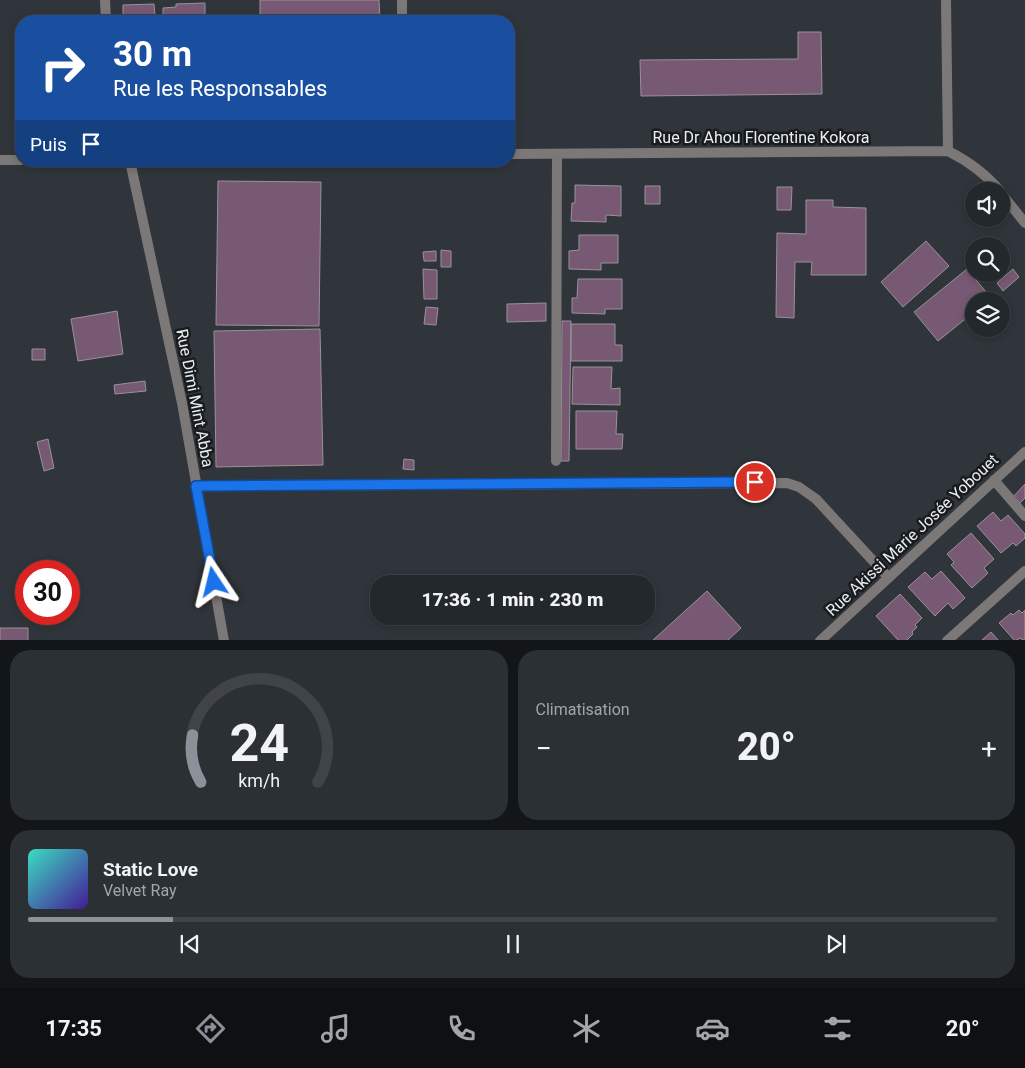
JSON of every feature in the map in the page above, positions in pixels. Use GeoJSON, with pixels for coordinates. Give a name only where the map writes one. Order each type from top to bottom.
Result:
{"type":"FeatureCollection","features":[{"type":"Feature","properties":{"kind":"street"},"geometry":{"type":"LineString","coordinates":[[105,0],[106,15]]}},
{"type":"Feature","properties":{"kind":"street"},"geometry":{"type":"LineString","coordinates":[[402,0],[402,15]]}},
{"type":"Feature","properties":{"kind":"street"},"geometry":{"type":"LineString","coordinates":[[946,0],[948,151]]}},
{"type":"Feature","properties":{"kind":"street","name":"Rue Dr Ahou Florentine Kokora"},"geometry":{"type":"LineString","coordinates":[[515,154],[948,151],[968,161],[993,182]]}},
{"type":"Feature","properties":{"kind":"street"},"geometry":{"type":"LineString","coordinates":[[556,461],[557,154]]}},
{"type":"Feature","properties":{"kind":"street"},"geometry":{"type":"LineString","coordinates":[[0,160],[15,160]]}},
{"type":"Feature","properties":{"kind":"street","name":"Rue Dimi Mint Abba"},"geometry":{"type":"LineString","coordinates":[[131,167],[182,403],[224,640]]}},
{"type":"Feature","properties":{"kind":"street","name":"Rue Dr Ahou Florentine Kokora"},"geometry":{"type":"LineString","coordinates":[[1010,204],[1025,223]]}},
{"type":"Feature","properties":{"kind":"street","name":"Rue Akissi Marie Josée Yobouet"},"geometry":{"type":"LineString","coordinates":[[820,640],[1025,452]]}},
{"type":"Feature","properties":{"kind":"street"},"geometry":{"type":"LineString","coordinates":[[994,480],[1025,516]]}},
{"type":"Feature","properties":{"kind":"street"},"geometry":{"type":"LineString","coordinates":[[196,486],[787,483],[816,499],[888,577]]}},
{"type":"Feature","properties":{"kind":"street"},"geometry":{"type":"LineString","coordinates":[[947,640],[1025,571]]}},
{"type":"Feature","properties":{"kind":"building"},"geometry":{"type":"Polygon","coordinates":[[[260,0],[379,0],[380,15],[260,15],[260,0]]]}},
{"type":"Feature","properties":{"kind":"building"},"geometry":{"type":"Polygon","coordinates":[[[205,3],[205,15],[163,15],[163,8],[176,7],[176,4],[205,3]]]}},
{"type":"Feature","properties":{"kind":"building"},"geometry":{"type":"Polygon","coordinates":[[[154,4],[155,15],[123,15],[123,5],[154,4]]]}},
{"type":"Feature","properties":{"kind":"building"},"geometry":{"type":"Polygon","coordinates":[[[798,32],[821,32],[822,94],[641,96],[640,60],[798,59],[798,32]]]}},
{"type":"Feature","properties":{"kind":"building"},"geometry":{"type":"Polygon","coordinates":[[[218,181],[321,182],[319,326],[216,325],[218,181]]]}},
{"type":"Feature","properties":{"kind":"building"},"geometry":{"type":"Polygon","coordinates":[[[575,185],[621,186],[621,216],[606,215],[606,222],[571,221],[572,203],[575,203],[575,185]]]}},
{"type":"Feature","properties":{"kind":"building"},"geometry":{"type":"Polygon","coordinates":[[[645,186],[660,186],[660,204],[645,204],[645,186]]]}},
{"type":"Feature","properties":{"kind":"building"},"geometry":{"type":"Polygon","coordinates":[[[777,187],[792,187],[791,210],[777,210],[777,187]]]}},
{"type":"Feature","properties":{"kind":"building"},"geometry":{"type":"Polygon","coordinates":[[[806,200],[833,200],[833,207],[866,208],[866,275],[811,275],[812,262],[795,262],[794,318],[776,317],[777,233],[806,234],[806,200]]]}},
{"type":"Feature","properties":{"kind":"building"},"geometry":{"type":"Polygon","coordinates":[[[579,235],[618,235],[618,263],[601,263],[601,270],[569,269],[569,251],[579,250],[579,235]]]}},
{"type":"Feature","properties":{"kind":"building"},"geometry":{"type":"Polygon","coordinates":[[[926,241],[949,266],[903,307],[881,282],[926,241]]]}},
{"type":"Feature","properties":{"kind":"building"},"geometry":{"type":"Polygon","coordinates":[[[441,250],[451,251],[451,267],[441,267],[441,250]]]}},
{"type":"Feature","properties":{"kind":"building"},"geometry":{"type":"Polygon","coordinates":[[[436,251],[436,261],[424,261],[423,252],[436,251]]]}},
{"type":"Feature","properties":{"kind":"building"},"geometry":{"type":"Polygon","coordinates":[[[423,269],[437,270],[437,299],[424,299],[423,269]]]}},
{"type":"Feature","properties":{"kind":"building"},"geometry":{"type":"Polygon","coordinates":[[[1013,269],[1019,277],[1003,291],[997,283],[1010,282],[1010,272],[1013,269]]]}},
{"type":"Feature","properties":{"kind":"building"},"geometry":{"type":"Polygon","coordinates":[[[965,271],[965,282],[978,282],[986,292],[965,292],[965,319],[938,341],[914,312],[965,271]]]}},
{"type":"Feature","properties":{"kind":"building"},"geometry":{"type":"Polygon","coordinates":[[[578,279],[622,279],[622,309],[605,309],[605,314],[572,313],[572,298],[577,298],[578,279]]]}},
{"type":"Feature","properties":{"kind":"building"},"geometry":{"type":"Polygon","coordinates":[[[546,303],[546,321],[507,322],[507,304],[546,303]]]}},
{"type":"Feature","properties":{"kind":"building"},"geometry":{"type":"Polygon","coordinates":[[[426,307],[438,308],[436,325],[424,324],[426,307]]]}},
{"type":"Feature","properties":{"kind":"building"},"geometry":{"type":"Polygon","coordinates":[[[117,311],[123,354],[78,361],[71,319],[117,311]]]}},
{"type":"Feature","properties":{"kind":"building"},"geometry":{"type":"Polygon","coordinates":[[[562,321],[571,321],[569,461],[561,461],[562,321]]]}},
{"type":"Feature","properties":{"kind":"building"},"geometry":{"type":"Polygon","coordinates":[[[571,324],[615,324],[615,345],[622,345],[622,361],[571,361],[571,324]]]}},
{"type":"Feature","properties":{"kind":"building"},"geometry":{"type":"Polygon","coordinates":[[[320,329],[323,465],[216,467],[214,331],[320,329]]]}},
{"type":"Feature","properties":{"kind":"building"},"geometry":{"type":"Polygon","coordinates":[[[32,349],[45,349],[45,360],[32,360],[32,349]]]}},
{"type":"Feature","properties":{"kind":"building"},"geometry":{"type":"Polygon","coordinates":[[[573,367],[612,367],[611,389],[620,388],[620,405],[572,404],[573,367]]]}},
{"type":"Feature","properties":{"kind":"building"},"geometry":{"type":"Polygon","coordinates":[[[145,381],[146,391],[115,394],[114,385],[145,381]]]}},
{"type":"Feature","properties":{"kind":"building"},"geometry":{"type":"Polygon","coordinates":[[[576,411],[617,411],[616,434],[623,434],[622,449],[576,449],[576,411]]]}},
{"type":"Feature","properties":{"kind":"building"},"geometry":{"type":"Polygon","coordinates":[[[48,439],[54,468],[44,471],[37,442],[48,439]]]}},
{"type":"Feature","properties":{"kind":"building"},"geometry":{"type":"Polygon","coordinates":[[[404,459],[414,460],[414,470],[403,469],[404,459]]]}},
{"type":"Feature","properties":{"kind":"building"},"geometry":{"type":"Polygon","coordinates":[[[1025,484],[1025,498],[1020,503],[1013,497],[1025,484]]]}},
{"type":"Feature","properties":{"kind":"building"},"geometry":{"type":"Polygon","coordinates":[[[993,512],[1001,521],[1008,515],[1025,534],[1025,538],[1016,546],[1013,543],[1001,553],[977,526],[993,512]]]}},
{"type":"Feature","properties":{"kind":"building"},"geometry":{"type":"Polygon","coordinates":[[[971,533],[994,559],[984,568],[988,573],[972,588],[951,565],[954,562],[947,554],[971,533]]]}},
{"type":"Feature","properties":{"kind":"building"},"geometry":{"type":"Polygon","coordinates":[[[941,571],[965,598],[953,609],[948,603],[935,616],[908,587],[925,572],[932,579],[941,571]]]}},
{"type":"Feature","properties":{"kind":"building"},"geometry":{"type":"Polygon","coordinates":[[[707,591],[741,628],[728,640],[653,640],[707,591]]]}},
{"type":"Feature","properties":{"kind":"building"},"geometry":{"type":"Polygon","coordinates":[[[900,594],[922,618],[915,625],[917,627],[907,640],[898,640],[876,616],[900,594]]]}},
{"type":"Feature","properties":{"kind":"building"},"geometry":{"type":"Polygon","coordinates":[[[1019,610],[1022,613],[1025,610],[1025,640],[1020,638],[1014,640],[999,623],[1011,613],[1013,615],[1019,610]]]}},
{"type":"Feature","properties":{"kind":"building"},"geometry":{"type":"Polygon","coordinates":[[[0,628],[28,628],[28,640],[0,640],[0,628]]]}},
{"type":"Feature","properties":{"kind":"building"},"geometry":{"type":"Polygon","coordinates":[[[991,632],[998,640],[982,640],[991,632]]]}},
{"type":"Feature","properties":{"kind":"route"},"geometry":{"type":"LineString","coordinates":[[214,582],[196,486],[755,482]]}}]}
